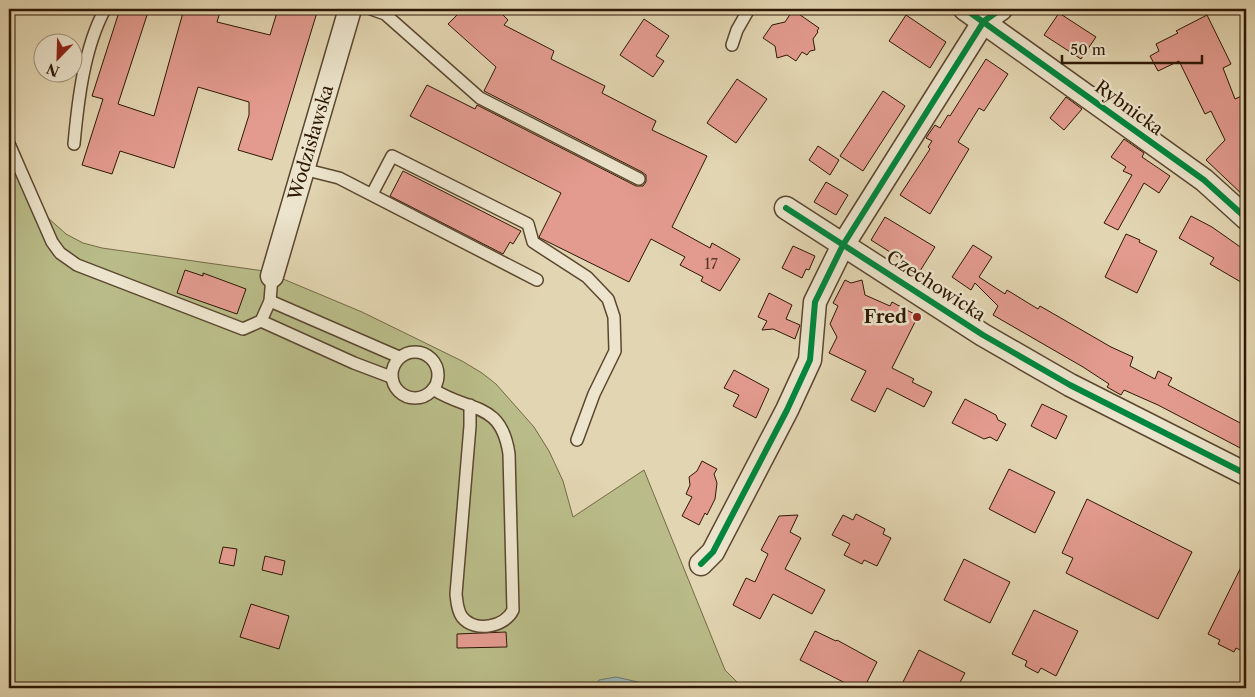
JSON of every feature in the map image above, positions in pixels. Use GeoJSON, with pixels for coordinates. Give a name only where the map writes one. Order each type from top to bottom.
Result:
{"type":"FeatureCollection","features":[{"type":"Feature","properties":{"kind":"street","name":"Wodzisławska"},"geometry":{"type":"LineString","coordinates":[[272,276],[350,9]]}},
{"type":"Feature","properties":{"kind":"street","name":"Rybnicka"},"geometry":{"type":"LineString","coordinates":[[966,9],[992,15],[1204,180],[1246,218]]}},
{"type":"Feature","properties":{"kind":"street"},"geometry":{"type":"LineString","coordinates":[[701,564],[713,552],[787,410],[810,360],[816,302],[843,245],[992,15]]}},
{"type":"Feature","properties":{"kind":"street","name":"Czechowicka"},"geometry":{"type":"LineString","coordinates":[[786,208],[984,335],[1070,385],[1246,474]]}},
{"type":"Feature","properties":{"kind":"lane"},"geometry":{"type":"LineString","coordinates":[[74,144],[78,99],[96,26],[105,9]]}},
{"type":"Feature","properties":{"kind":"lane"},"geometry":{"type":"LineString","coordinates":[[371,9],[385,14],[480,98],[639,179]]}},
{"type":"Feature","properties":{"kind":"lane"},"geometry":{"type":"LineString","coordinates":[[732,44],[737,30],[749,9]]}},
{"type":"Feature","properties":{"kind":"lane"},"geometry":{"type":"LineString","coordinates":[[9,144],[14,168],[52,242],[60,253],[70,261],[243,329],[261,321],[270,301],[272,276]]}},
{"type":"Feature","properties":{"kind":"lane"},"geometry":{"type":"LineString","coordinates":[[372,194],[392,156],[528,224],[532,242],[587,276],[608,299],[614,317],[615,351],[594,394],[577,440]]}},
{"type":"Feature","properties":{"kind":"lane"},"geometry":{"type":"LineString","coordinates":[[304,169],[339,178],[537,280]]}},
{"type":"Feature","properties":{"kind":"lane"},"geometry":{"type":"LineString","coordinates":[[270,301],[399,358]]}},
{"type":"Feature","properties":{"kind":"lane"},"geometry":{"type":"LineString","coordinates":[[261,321],[354,363],[391,377]]}},
{"type":"Feature","properties":{"kind":"lane"},"geometry":{"type":"LineString","coordinates":[[416,351],[432,358],[438,369],[438,376],[433,389],[429,393],[420,398],[406,396],[397,390],[391,377],[394,364],[399,358],[408,352],[416,351]]}},
{"type":"Feature","properties":{"kind":"lane"},"geometry":{"type":"LineString","coordinates":[[433,389],[442,395],[470,405],[490,414],[501,427],[507,439],[513,610],[510,616],[501,623],[489,626],[476,625],[467,621],[462,616],[457,601],[470,405]]}},
{"type":"Feature","properties":{"kind":"green space"},"geometry":{"type":"Polygon","coordinates":[[[9,127],[47,217],[66,234],[83,243],[102,248],[264,271],[362,312],[462,361],[482,373],[496,384],[534,427],[549,451],[563,481],[573,517],[644,470],[725,670],[743,688],[9,688],[9,127]]]}},
{"type":"Feature","properties":{"kind":"water"},"geometry":{"type":"Polygon","coordinates":[[[616,677],[653,688],[595,688],[599,680],[616,677]]]}},
{"type":"Feature","properties":{"kind":"building"},"geometry":{"type":"Polygon","coordinates":[[[120,9],[149,9],[118,104],[154,116],[184,9],[221,9],[217,22],[270,35],[278,9],[318,9],[272,160],[238,150],[249,115],[249,102],[198,87],[174,168],[120,151],[112,174],[82,165],[103,99],[92,96],[120,9]]]}},
{"type":"Feature","properties":{"kind":"building"},"geometry":{"type":"Polygon","coordinates":[[[463,9],[497,9],[508,20],[504,25],[554,51],[551,59],[605,86],[602,93],[656,121],[652,130],[707,156],[672,227],[710,248],[712,243],[740,259],[720,291],[701,281],[703,277],[680,265],[685,257],[651,239],[629,282],[540,238],[561,193],[410,116],[427,85],[475,109],[477,105],[636,186],[643,186],[646,182],[646,175],[642,172],[484,91],[496,67],[448,24],[463,9]]]}},
{"type":"Feature","properties":{"kind":"building"},"geometry":{"type":"Polygon","coordinates":[[[793,10],[819,28],[813,39],[815,50],[810,51],[807,55],[802,52],[796,61],[787,55],[777,58],[775,46],[763,38],[772,25],[785,22],[793,10]]]}},
{"type":"Feature","properties":{"kind":"building"},"geometry":{"type":"Polygon","coordinates":[[[1059,13],[1096,37],[1081,59],[1044,35],[1059,13]]]}},
{"type":"Feature","properties":{"kind":"building"},"geometry":{"type":"Polygon","coordinates":[[[906,15],[946,42],[930,68],[889,41],[906,15]]]}},
{"type":"Feature","properties":{"kind":"building"},"geometry":{"type":"Polygon","coordinates":[[[1207,15],[1231,64],[1223,68],[1235,99],[1246,94],[1246,198],[1206,160],[1225,140],[1211,111],[1205,114],[1179,61],[1158,71],[1150,56],[1159,51],[1156,44],[1207,15]]]}},
{"type":"Feature","properties":{"kind":"building"},"geometry":{"type":"Polygon","coordinates":[[[644,19],[669,36],[656,56],[664,61],[653,77],[620,55],[644,19]]]}},
{"type":"Feature","properties":{"kind":"building"},"geometry":{"type":"Polygon","coordinates":[[[986,59],[1008,74],[984,111],[979,108],[958,142],[969,149],[930,214],[900,195],[930,149],[928,147],[932,141],[926,138],[935,125],[940,128],[948,115],[950,116],[986,59]]]}},
{"type":"Feature","properties":{"kind":"building"},"geometry":{"type":"Polygon","coordinates":[[[737,79],[767,99],[736,143],[707,123],[737,79]]]}},
{"type":"Feature","properties":{"kind":"building"},"geometry":{"type":"Polygon","coordinates":[[[883,91],[905,106],[863,171],[840,156],[883,91]]]}},
{"type":"Feature","properties":{"kind":"building"},"geometry":{"type":"Polygon","coordinates":[[[1066,97],[1082,109],[1064,130],[1050,118],[1066,97]]]}},
{"type":"Feature","properties":{"kind":"building"},"geometry":{"type":"Polygon","coordinates":[[[1124,139],[1144,153],[1142,157],[1170,176],[1159,193],[1144,183],[1118,230],[1104,223],[1132,175],[1123,171],[1126,167],[1111,157],[1124,139]]]}},
{"type":"Feature","properties":{"kind":"building"},"geometry":{"type":"Polygon","coordinates":[[[818,146],[839,160],[830,175],[809,160],[818,146]]]}},
{"type":"Feature","properties":{"kind":"building"},"geometry":{"type":"Polygon","coordinates":[[[403,171],[521,231],[513,244],[510,242],[503,254],[390,196],[403,171]]]}},
{"type":"Feature","properties":{"kind":"building"},"geometry":{"type":"Polygon","coordinates":[[[826,182],[848,195],[836,215],[814,202],[826,182]]]}},
{"type":"Feature","properties":{"kind":"building"},"geometry":{"type":"Polygon","coordinates":[[[1191,216],[1212,227],[1246,251],[1246,285],[1210,264],[1214,258],[1179,238],[1191,216]]]}},
{"type":"Feature","properties":{"kind":"building"},"geometry":{"type":"Polygon","coordinates":[[[885,217],[935,247],[920,271],[871,240],[885,217]]]}},
{"type":"Feature","properties":{"kind":"building"},"geometry":{"type":"Polygon","coordinates":[[[1126,234],[1157,251],[1137,293],[1105,277],[1126,234]]]}},
{"type":"Feature","properties":{"kind":"building"},"geometry":{"type":"Polygon","coordinates":[[[973,245],[992,257],[979,277],[1005,294],[1007,290],[1038,309],[1040,306],[1111,347],[1133,357],[1130,366],[1155,379],[1158,371],[1172,378],[1168,385],[1246,426],[1246,451],[1158,405],[1124,390],[1121,395],[1107,387],[1109,384],[1083,367],[993,315],[998,306],[975,283],[971,290],[952,277],[973,245]]]}},
{"type":"Feature","properties":{"kind":"building"},"geometry":{"type":"Polygon","coordinates":[[[793,246],[815,256],[809,270],[806,269],[802,278],[782,268],[793,246]]]}},
{"type":"Feature","properties":{"kind":"building"},"geometry":{"type":"Polygon","coordinates":[[[185,270],[203,276],[203,273],[246,289],[237,314],[177,293],[185,270]]]}},
{"type":"Feature","properties":{"kind":"building"},"geometry":{"type":"Polygon","coordinates":[[[845,280],[851,283],[862,280],[865,295],[890,306],[892,302],[918,316],[892,368],[914,379],[912,382],[932,392],[924,407],[887,388],[875,412],[851,400],[866,371],[829,353],[837,337],[830,324],[838,306],[833,303],[845,280]]]}},
{"type":"Feature","properties":{"kind":"building"},"geometry":{"type":"Polygon","coordinates":[[[769,293],[792,305],[786,319],[800,325],[795,339],[773,329],[762,330],[767,321],[758,317],[769,293]]]}},
{"type":"Feature","properties":{"kind":"building"},"geometry":{"type":"Polygon","coordinates":[[[734,370],[769,389],[756,418],[733,406],[739,395],[724,388],[734,370]]]}},
{"type":"Feature","properties":{"kind":"building"},"geometry":{"type":"Polygon","coordinates":[[[965,399],[996,415],[998,420],[1006,424],[997,441],[990,437],[984,439],[952,423],[965,399]]]}},
{"type":"Feature","properties":{"kind":"building"},"geometry":{"type":"Polygon","coordinates":[[[1042,404],[1067,416],[1056,439],[1031,426],[1042,404]]]}},
{"type":"Feature","properties":{"kind":"building"},"geometry":{"type":"Polygon","coordinates":[[[702,461],[717,469],[714,474],[717,483],[715,499],[707,515],[705,513],[699,525],[682,516],[692,497],[686,494],[690,485],[689,477],[697,471],[702,461]]]}},
{"type":"Feature","properties":{"kind":"building"},"geometry":{"type":"Polygon","coordinates":[[[1009,469],[1055,492],[1035,533],[989,509],[1009,469]]]}},
{"type":"Feature","properties":{"kind":"building"},"geometry":{"type":"Polygon","coordinates":[[[1087,499],[1192,552],[1158,619],[1066,573],[1073,558],[1062,553],[1087,499]]]}},
{"type":"Feature","properties":{"kind":"building"},"geometry":{"type":"Polygon","coordinates":[[[856,514],[885,529],[883,534],[891,538],[877,566],[864,560],[862,564],[844,555],[850,544],[832,535],[843,515],[853,520],[856,514]]]}},
{"type":"Feature","properties":{"kind":"building"},"geometry":{"type":"Polygon","coordinates":[[[798,515],[790,532],[801,538],[785,569],[825,590],[812,614],[773,594],[760,619],[733,605],[746,578],[755,582],[768,554],[761,550],[779,516],[798,515]]]}},
{"type":"Feature","properties":{"kind":"building"},"geometry":{"type":"Polygon","coordinates":[[[223,547],[237,549],[234,566],[219,563],[223,547]]]}},
{"type":"Feature","properties":{"kind":"building"},"geometry":{"type":"Polygon","coordinates":[[[265,556],[285,561],[282,575],[262,570],[265,556]]]}},
{"type":"Feature","properties":{"kind":"building"},"geometry":{"type":"Polygon","coordinates":[[[1246,557],[1246,653],[1236,648],[1234,652],[1218,644],[1220,640],[1208,634],[1246,557]]]}},
{"type":"Feature","properties":{"kind":"building"},"geometry":{"type":"Polygon","coordinates":[[[964,559],[1010,582],[990,623],[944,600],[964,559]]]}},
{"type":"Feature","properties":{"kind":"building"},"geometry":{"type":"Polygon","coordinates":[[[251,604],[289,616],[279,649],[240,637],[251,604]]]}},
{"type":"Feature","properties":{"kind":"building"},"geometry":{"type":"Polygon","coordinates":[[[1034,610],[1078,631],[1056,676],[1041,668],[1038,673],[1025,666],[1027,661],[1012,654],[1034,610]]]}},
{"type":"Feature","properties":{"kind":"building"},"geometry":{"type":"Polygon","coordinates":[[[815,631],[837,640],[877,662],[864,688],[855,688],[800,660],[815,631]]]}},
{"type":"Feature","properties":{"kind":"building"},"geometry":{"type":"Polygon","coordinates":[[[506,632],[507,647],[457,648],[457,634],[506,632]]]}},
{"type":"Feature","properties":{"kind":"building"},"geometry":{"type":"Polygon","coordinates":[[[919,650],[965,673],[957,688],[900,688],[919,650]]]}},
{"type":"Feature","properties":{"kind":"cycle path"},"geometry":{"type":"LineString","coordinates":[[965,9],[1204,180],[1246,218]]}},
{"type":"Feature","properties":{"kind":"cycle path"},"geometry":{"type":"LineString","coordinates":[[701,564],[713,552],[787,410],[810,360],[815,302],[843,245],[984,21],[1001,9]]}},
{"type":"Feature","properties":{"kind":"cycle path"},"geometry":{"type":"LineString","coordinates":[[786,208],[983,335],[1070,385],[1246,474]]}},
{"type":"Feature","properties":{"kind":"place","name":"Fred"},"geometry":{"type":"Point","coordinates":[917,317]}}]}
